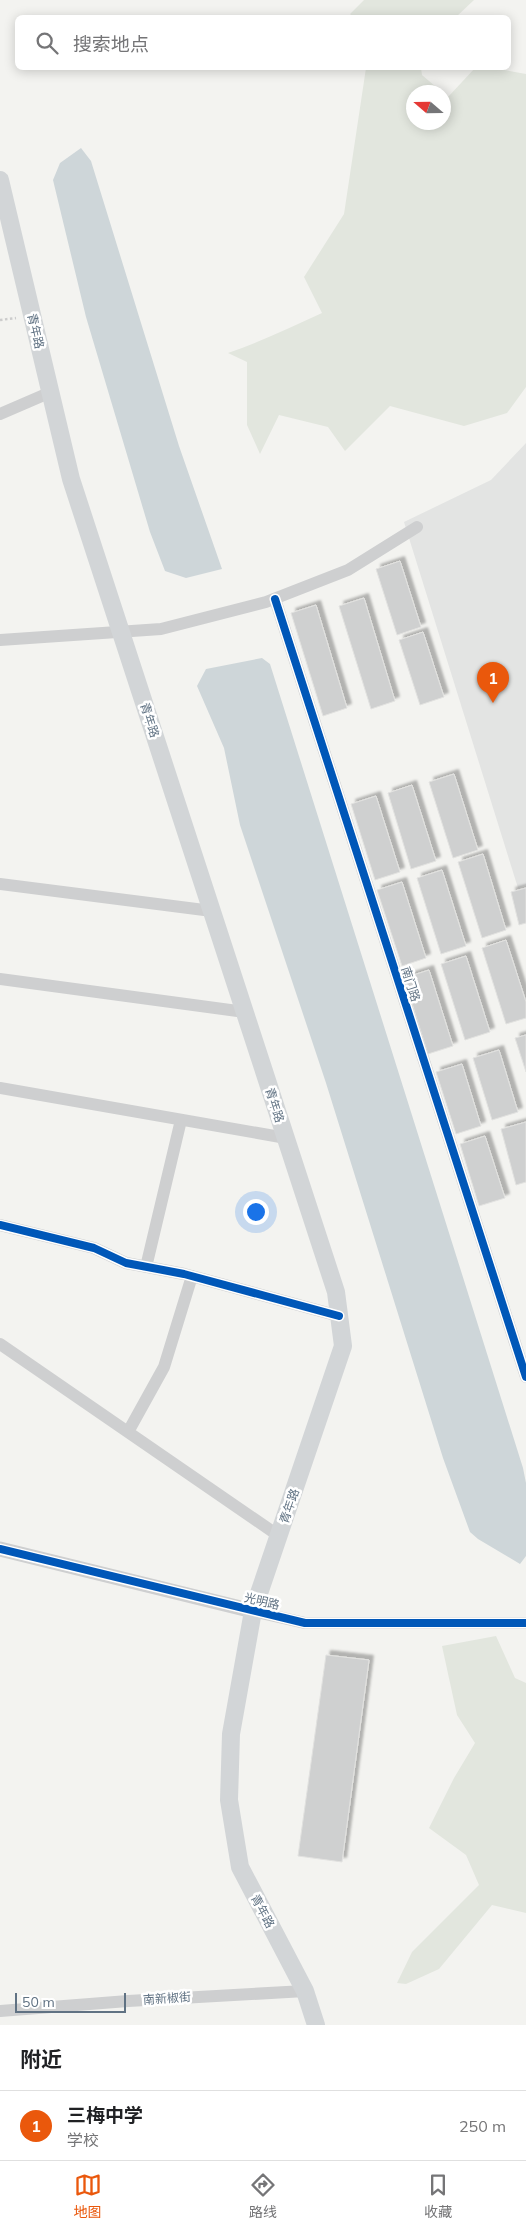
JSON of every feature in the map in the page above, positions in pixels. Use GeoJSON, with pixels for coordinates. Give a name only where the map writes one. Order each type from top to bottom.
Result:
{"type":"FeatureCollection","features":[{"type":"Feature","properties":{"kind":"main road","name":"青年路"},"geometry":{"type":"LineString","coordinates":[[0,180],[71,479],[336,1292],[343,1346],[253,1611],[231,1734],[229,1800],[240,1867],[305,1991],[316,2025]]}},
{"type":"Feature","properties":{"kind":"street"},"geometry":{"type":"LineString","coordinates":[[0,414],[51,392]]}},
{"type":"Feature","properties":{"kind":"street"},"geometry":{"type":"LineString","coordinates":[[0,640],[161,629],[270,601],[348,570],[417,527]]}},
{"type":"Feature","properties":{"kind":"street","name":"南门路"},"geometry":{"type":"LineString","coordinates":[[270,601],[526,1377]]}},
{"type":"Feature","properties":{"kind":"street"},"geometry":{"type":"LineString","coordinates":[[0,884],[212,911]]}},
{"type":"Feature","properties":{"kind":"street"},"geometry":{"type":"LineString","coordinates":[[0,979],[245,1012]]}},
{"type":"Feature","properties":{"kind":"street"},"geometry":{"type":"LineString","coordinates":[[0,1088],[286,1138]]}},
{"type":"Feature","properties":{"kind":"street"},"geometry":{"type":"LineString","coordinates":[[146,1267],[181,1120]]}},
{"type":"Feature","properties":{"kind":"street"},"geometry":{"type":"LineString","coordinates":[[0,1225],[94,1248],[126,1263],[192,1276],[339,1316]]}},
{"type":"Feature","properties":{"kind":"street"},"geometry":{"type":"LineString","coordinates":[[128,1432],[164,1367],[192,1276]]}},
{"type":"Feature","properties":{"kind":"street"},"geometry":{"type":"LineString","coordinates":[[0,1344],[279,1536]]}},
{"type":"Feature","properties":{"kind":"street","name":"光明路"},"geometry":{"type":"LineString","coordinates":[[0,1549],[253,1611],[306,1622],[526,1623]]}},
{"type":"Feature","properties":{"kind":"street","name":"南新椒街"},"geometry":{"type":"LineString","coordinates":[[0,2011],[128,2001],[305,1991]]}},
{"type":"Feature","properties":{"kind":"shaded area"},"geometry":{"type":"Polygon","coordinates":[[[364,0],[474,0],[458,15],[350,14],[364,0]]]}},
{"type":"Feature","properties":{"kind":"shaded area"},"geometry":{"type":"Polygon","coordinates":[[[366,70],[421,70],[422,75],[434,85],[406,85],[406,130],[451,130],[451,94],[473,70],[505,70],[526,74],[526,387],[507,413],[464,426],[390,406],[345,451],[328,427],[279,415],[260,454],[247,425],[247,362],[228,353],[322,313],[304,277],[344,214],[366,70]]]}},
{"type":"Feature","properties":{"kind":"shaded area"},"geometry":{"type":"Polygon","coordinates":[[[81,148],[91,161],[179,446],[222,569],[186,578],[165,571],[150,532],[86,317],[53,180],[60,163],[81,148]]]}},
{"type":"Feature","properties":{"kind":"shaded area"},"geometry":{"type":"Polygon","coordinates":[[[526,443],[526,885],[518,888],[404,522],[491,480],[526,443]]]}},
{"type":"Feature","properties":{"kind":"shaded area"},"geometry":{"type":"Polygon","coordinates":[[[262,658],[270,664],[523,1468],[526,1483],[526,1556],[520,1564],[478,1539],[470,1532],[443,1458],[326,1083],[240,825],[224,748],[197,686],[206,669],[262,658]]]}},
{"type":"Feature","properties":{"kind":"shaded area"},"geometry":{"type":"Polygon","coordinates":[[[496,1636],[515,1678],[526,1683],[526,1913],[492,1905],[439,1969],[406,1984],[397,1983],[412,1952],[479,1885],[466,1855],[429,1828],[454,1778],[475,1743],[457,1715],[442,1646],[496,1636]]]}},
{"type":"Feature","properties":{"kind":"building"},"geometry":{"type":"Polygon","coordinates":[[[400,561],[421,627],[397,635],[376,569],[400,561]]]}},
{"type":"Feature","properties":{"kind":"building"},"geometry":{"type":"Polygon","coordinates":[[[364,598],[395,701],[371,709],[339,606],[364,598]]]}},
{"type":"Feature","properties":{"kind":"building"},"geometry":{"type":"Polygon","coordinates":[[[316,605],[347,708],[323,716],[291,613],[316,605]]]}},
{"type":"Feature","properties":{"kind":"building"},"geometry":{"type":"Polygon","coordinates":[[[423,632],[444,697],[420,705],[399,640],[423,632]]]}},
{"type":"Feature","properties":{"kind":"building"},"geometry":{"type":"Polygon","coordinates":[[[454,774],[478,850],[453,858],[429,782],[454,774]]]}},
{"type":"Feature","properties":{"kind":"building"},"geometry":{"type":"Polygon","coordinates":[[[412,785],[436,861],[411,869],[388,793],[412,785]]]}},
{"type":"Feature","properties":{"kind":"building"},"geometry":{"type":"Polygon","coordinates":[[[376,796],[400,872],[375,880],[351,804],[376,796]]]}},
{"type":"Feature","properties":{"kind":"building"},"geometry":{"type":"Polygon","coordinates":[[[483,854],[506,930],[482,938],[458,862],[483,854]]]}},
{"type":"Feature","properties":{"kind":"building"},"geometry":{"type":"Polygon","coordinates":[[[442,870],[466,946],[441,954],[417,878],[442,870]]]}},
{"type":"Feature","properties":{"kind":"building"},"geometry":{"type":"Polygon","coordinates":[[[402,882],[426,958],[402,966],[377,890],[402,882]]]}},
{"type":"Feature","properties":{"kind":"building"},"geometry":{"type":"Polygon","coordinates":[[[526,888],[526,923],[519,925],[511,892],[526,888]]]}},
{"type":"Feature","properties":{"kind":"building"},"geometry":{"type":"Polygon","coordinates":[[[506,940],[526,1002],[526,1018],[506,1024],[482,948],[506,940]]]}},
{"type":"Feature","properties":{"kind":"building"},"geometry":{"type":"Polygon","coordinates":[[[466,956],[490,1032],[465,1040],[441,964],[466,956]]]}},
{"type":"Feature","properties":{"kind":"building"},"geometry":{"type":"Polygon","coordinates":[[[429,970],[453,1046],[428,1054],[404,978],[429,970]]]}},
{"type":"Feature","properties":{"kind":"building"},"geometry":{"type":"Polygon","coordinates":[[[526,1035],[526,1072],[515,1038],[526,1035]]]}},
{"type":"Feature","properties":{"kind":"building"},"geometry":{"type":"Polygon","coordinates":[[[499,1050],[518,1112],[492,1120],[473,1058],[499,1050]]]}},
{"type":"Feature","properties":{"kind":"building"},"geometry":{"type":"Polygon","coordinates":[[[462,1064],[481,1126],[456,1134],[436,1072],[462,1064]]]}},
{"type":"Feature","properties":{"kind":"building"},"geometry":{"type":"Polygon","coordinates":[[[526,1122],[526,1182],[516,1185],[501,1129],[526,1122]]]}},
{"type":"Feature","properties":{"kind":"building"},"geometry":{"type":"Polygon","coordinates":[[[485,1136],[505,1198],[479,1206],[460,1144],[485,1136]]]}},
{"type":"Feature","properties":{"kind":"building"},"geometry":{"type":"Polygon","coordinates":[[[326,1655],[369,1660],[342,1862],[298,1856],[326,1655]]]}},
{"type":"Feature","properties":{"kind":"cycle path"},"geometry":{"type":"LineString","coordinates":[[275,599],[526,1377]]}},
{"type":"Feature","properties":{"kind":"cycle path"},"geometry":{"type":"LineString","coordinates":[[0,1225],[94,1248],[126,1263],[184,1274],[339,1316]]}},
{"type":"Feature","properties":{"kind":"cycle path"},"geometry":{"type":"LineString","coordinates":[[0,1549],[305,1623],[526,1623]]}},
{"type":"Feature","properties":{"kind":"place","name":"三梅中学"},"geometry":{"type":"Point","coordinates":[493,703]}}]}
